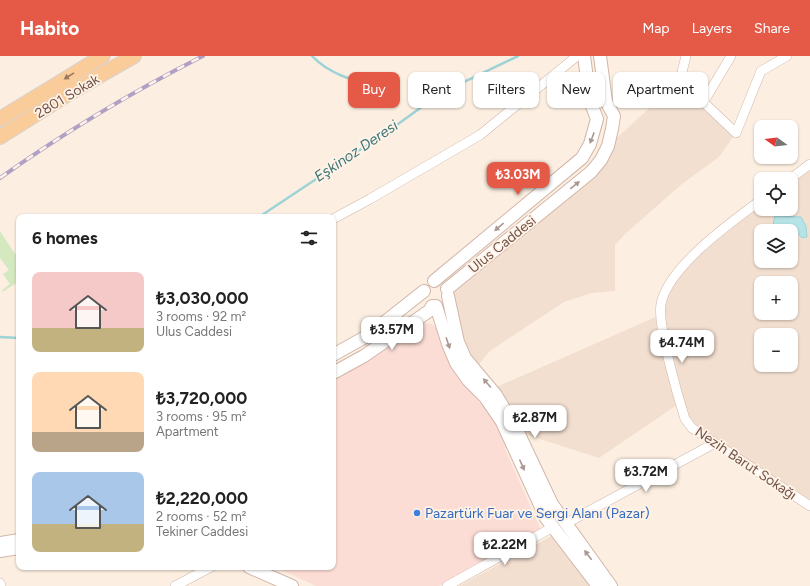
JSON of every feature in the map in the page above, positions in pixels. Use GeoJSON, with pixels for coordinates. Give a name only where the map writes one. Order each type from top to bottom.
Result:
{"type":"FeatureCollection","features":[{"type":"Feature","properties":{"kind":"main road","name":"2801 Sokak"},"geometry":{"type":"LineString","coordinates":[[0,119],[103,56]]}},
{"type":"Feature","properties":{"kind":"main road","name":"2801 Sokak"},"geometry":{"type":"LineString","coordinates":[[0,137],[73,91],[134,56]]}},
{"type":"Feature","properties":{"kind":"street"},"geometry":{"type":"LineString","coordinates":[[336,217],[480,135],[577,56]]}},
{"type":"Feature","properties":{"kind":"street","name":"Ulus Caddesi"},"geometry":{"type":"LineString","coordinates":[[336,353],[367,336],[424,291],[427,284],[434,281],[582,158],[590,144],[597,119],[590,101],[584,56]]}},
{"type":"Feature","properties":{"kind":"street","name":"Ulus Caddesi"},"geometry":{"type":"LineString","coordinates":[[336,371],[370,352],[434,306],[444,303],[447,292],[591,172],[601,160],[612,129],[614,116],[606,101],[600,56]]}},
{"type":"Feature","properties":{"kind":"street"},"geometry":{"type":"LineString","coordinates":[[682,72],[686,56]]}},
{"type":"Feature","properties":{"kind":"street"},"geometry":{"type":"LineString","coordinates":[[708,95],[731,56]]}},
{"type":"Feature","properties":{"kind":"street"},"geometry":{"type":"LineString","coordinates":[[708,108],[736,133],[761,71],[787,56]]}},
{"type":"Feature","properties":{"kind":"street"},"geometry":{"type":"LineString","coordinates":[[798,173],[810,164]]}},
{"type":"Feature","properties":{"kind":"street","name":"Nezih Barut Sokağı"},"geometry":{"type":"LineString","coordinates":[[754,206],[695,253],[671,281],[661,305],[660,317],[685,420],[692,428],[810,506]]}},
{"type":"Feature","properties":{"kind":"street"},"geometry":{"type":"LineString","coordinates":[[434,281],[442,283],[447,292],[461,351],[496,395],[512,421],[552,504],[611,586]]}},
{"type":"Feature","properties":{"kind":"street"},"geometry":{"type":"LineString","coordinates":[[424,291],[424,299],[434,306],[456,363],[468,380],[485,397],[502,422],[541,509],[598,586]]}},
{"type":"Feature","properties":{"kind":"street"},"geometry":{"type":"LineString","coordinates":[[565,524],[716,443]]}},
{"type":"Feature","properties":{"kind":"street"},"geometry":{"type":"LineString","coordinates":[[447,586],[553,527]]}},
{"type":"Feature","properties":{"kind":"street"},"geometry":{"type":"LineString","coordinates":[[0,543],[16,540]]}},
{"type":"Feature","properties":{"kind":"street"},"geometry":{"type":"LineString","coordinates":[[0,551],[16,548]]}},
{"type":"Feature","properties":{"kind":"street"},"geometry":{"type":"LineString","coordinates":[[175,586],[205,570]]}},
{"type":"Feature","properties":{"kind":"street"},"geometry":{"type":"LineString","coordinates":[[256,570],[292,586]]}},
{"type":"Feature","properties":{"kind":"shaded area"},"geometry":{"type":"Polygon","coordinates":[[[708,106],[736,133],[719,157],[682,184],[625,234],[615,245],[615,291],[592,293],[564,302],[490,351],[475,369],[470,364],[448,292],[591,172],[608,146],[649,108],[708,108],[708,106]]]}},
{"type":"Feature","properties":{"kind":"shaded area"},"geometry":{"type":"Polygon","coordinates":[[[810,164],[810,506],[692,428],[680,403],[599,458],[518,432],[492,389],[660,315],[661,305],[695,253],[754,206],[754,216],[798,216],[798,173],[810,164]]]}},
{"type":"Feature","properties":{"kind":"shaded area"},"geometry":{"type":"Polygon","coordinates":[[[419,324],[432,324],[439,331],[464,382],[479,402],[489,411],[504,435],[507,443],[505,449],[541,530],[439,586],[316,586],[281,570],[336,570],[336,376],[419,324]]]}},
{"type":"Feature","properties":{"kind":"shaded area"},"geometry":{"type":"Polygon","coordinates":[[[557,533],[598,586],[459,586],[557,533]]]}},
{"type":"Feature","properties":{"kind":"green space"},"geometry":{"type":"Polygon","coordinates":[[[0,231],[16,255],[16,283],[3,292],[2,290],[10,284],[3,274],[9,270],[0,258],[0,231]]]}},
{"type":"Feature","properties":{"kind":"water"},"geometry":{"type":"Polygon","coordinates":[[[775,216],[801,217],[806,226],[807,237],[802,238],[798,234],[798,224],[773,223],[775,216]]]}},
{"type":"Feature","properties":{"kind":"waterway"},"geometry":{"type":"LineString","coordinates":[[312,56],[333,72],[348,79]]}},
{"type":"Feature","properties":{"kind":"waterway","name":"Eşkinoz Deresi"},"geometry":{"type":"LineString","coordinates":[[264,214],[387,132],[441,93],[518,56]]}},
{"type":"Feature","properties":{"kind":"waterway","name":"Eşkinoz Deresi"},"geometry":{"type":"LineString","coordinates":[[0,337],[16,338]]}},
{"type":"Feature","properties":{"kind":"railway"},"geometry":{"type":"LineString","coordinates":[[0,178],[99,113],[203,56]]}},
{"type":"Feature","properties":{"kind":"place","name":"Pazartürk Fuar ve Sergi Alanı (Pazar)"},"geometry":{"type":"Point","coordinates":[417,513]}}]}
